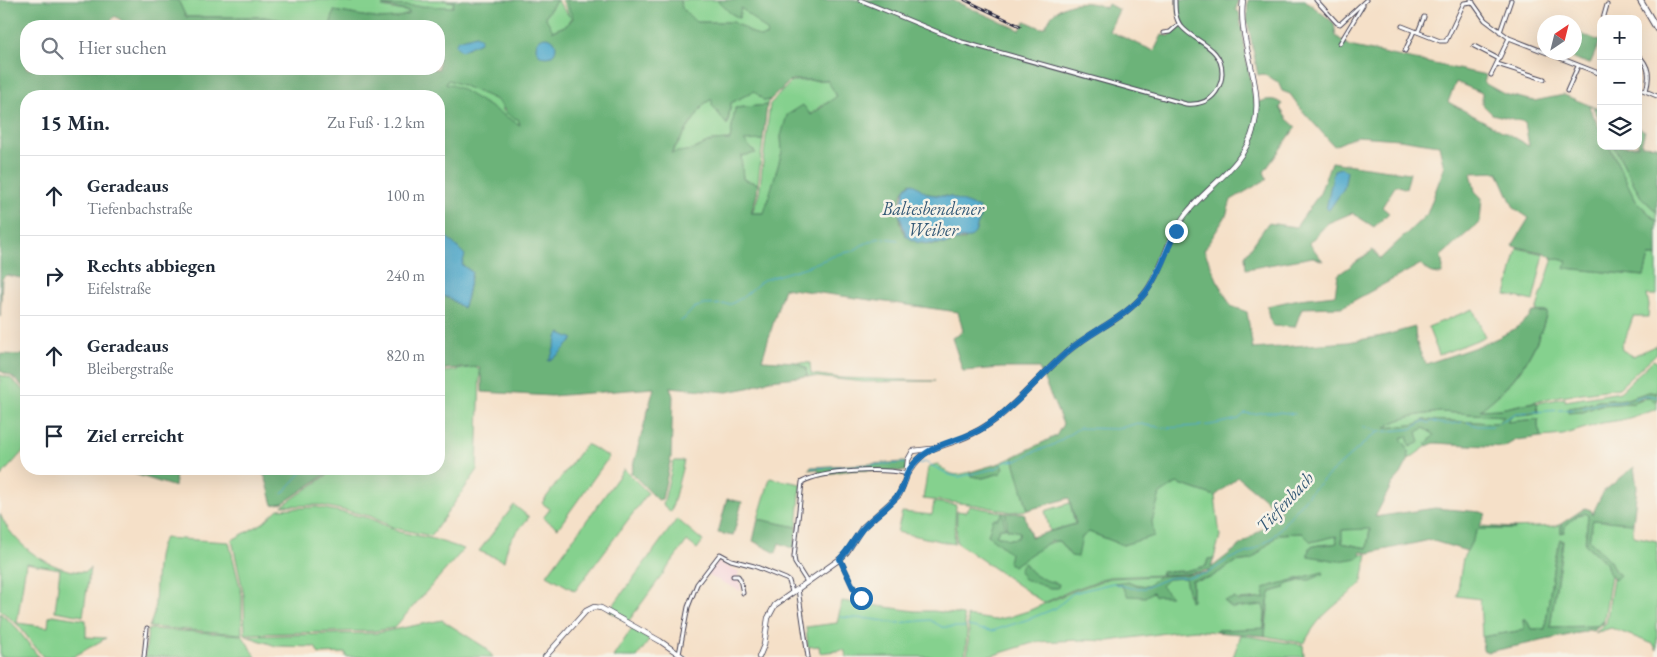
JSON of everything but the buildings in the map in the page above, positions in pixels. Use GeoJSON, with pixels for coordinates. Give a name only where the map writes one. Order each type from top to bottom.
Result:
{"type":"FeatureCollection","features":[{"type":"Feature","properties":{"kind":"main road"},"geometry":{"type":"LineString","coordinates":[[1640,0],[1657,29]]}},
{"type":"Feature","properties":{"kind":"street"},"geometry":{"type":"LineString","coordinates":[[860,0],[962,42],[1194,105],[1203,102],[1216,92],[1222,78],[1222,66],[1218,56],[1212,49],[1179,24],[1175,0]]}},
{"type":"Feature","properties":{"kind":"street"},"geometry":{"type":"LineString","coordinates":[[907,474],[908,460],[913,451],[931,449],[982,429],[999,417],[1067,352],[1085,337],[1122,315],[1146,292],[1183,217],[1194,204],[1222,179],[1244,153],[1253,130],[1256,117],[1257,95],[1243,26],[1242,0]]}},
{"type":"Feature","properties":{"kind":"street"},"geometry":{"type":"LineString","coordinates":[[1316,0],[1340,24],[1365,1]]}},
{"type":"Feature","properties":{"kind":"street"},"geometry":{"type":"LineString","coordinates":[[1459,0],[1464,3],[1472,1],[1485,20],[1509,38],[1597,73]]}},
{"type":"Feature","properties":{"kind":"street"},"geometry":{"type":"LineString","coordinates":[[1500,32],[1511,0]]}},
{"type":"Feature","properties":{"kind":"street"},"geometry":{"type":"LineString","coordinates":[[1340,42],[1365,1]]}},
{"type":"Feature","properties":{"kind":"street"},"geometry":{"type":"LineString","coordinates":[[1402,26],[1440,41],[1446,41],[1464,3]]}},
{"type":"Feature","properties":{"kind":"street"},"geometry":{"type":"LineString","coordinates":[[1604,15],[1607,5]]}},
{"type":"Feature","properties":{"kind":"street"},"geometry":{"type":"LineString","coordinates":[[1406,51],[1424,17]]}},
{"type":"Feature","properties":{"kind":"street"},"geometry":{"type":"LineString","coordinates":[[1163,33],[1170,32],[1179,24]]}},
{"type":"Feature","properties":{"kind":"street"},"geometry":{"type":"LineString","coordinates":[[1492,76],[1509,38]]}},
{"type":"Feature","properties":{"kind":"street"},"geometry":{"type":"LineString","coordinates":[[1474,46],[1499,59]]}},
{"type":"Feature","properties":{"kind":"street"},"geometry":{"type":"LineString","coordinates":[[1642,59],[1648,68],[1649,82],[1646,91]]}},
{"type":"Feature","properties":{"kind":"street"},"geometry":{"type":"LineString","coordinates":[[1497,64],[1544,79]]}},
{"type":"Feature","properties":{"kind":"street"},"geometry":{"type":"LineString","coordinates":[[1567,91],[1578,66]]}},
{"type":"Feature","properties":{"kind":"street"},"geometry":{"type":"LineString","coordinates":[[1642,90],[1657,96]]}},
{"type":"Feature","properties":{"kind":"street"},"geometry":{"type":"LineString","coordinates":[[922,456],[923,449]]}},
{"type":"Feature","properties":{"kind":"street"},"geometry":{"type":"LineString","coordinates":[[760,657],[771,610],[782,598],[798,589],[847,552],[862,528],[899,495],[907,474],[914,463],[931,449]]}},
{"type":"Feature","properties":{"kind":"street"},"geometry":{"type":"LineString","coordinates":[[908,460],[910,463],[914,463]]}},
{"type":"Feature","properties":{"kind":"street"},"geometry":{"type":"LineString","coordinates":[[807,582],[795,563],[794,557],[802,482],[811,478],[846,472],[893,470],[907,474]]}},
{"type":"Feature","properties":{"kind":"street"},"geometry":{"type":"LineString","coordinates":[[545,657],[586,610],[594,607],[601,608],[623,620],[660,641],[681,656],[688,607],[697,584],[720,554],[731,560],[754,566],[790,581],[792,592]]}},
{"type":"Feature","properties":{"kind":"street"},"geometry":{"type":"LineString","coordinates":[[840,559],[853,587],[861,598]]}},
{"type":"Feature","properties":{"kind":"street"},"geometry":{"type":"LineString","coordinates":[[733,576],[735,575],[740,579],[743,593]]}},
{"type":"Feature","properties":{"kind":"street"},"geometry":{"type":"LineString","coordinates":[[798,589],[808,657]]}},
{"type":"Feature","properties":{"kind":"street"},"geometry":{"type":"LineString","coordinates":[[144,657],[147,628]]}},
{"type":"Feature","properties":{"kind":"shaded area"},"geometry":{"type":"Polygon","coordinates":[[[717,562],[739,572],[737,577],[740,581],[741,591],[707,575],[717,562]]]}},
{"type":"Feature","properties":{"kind":"green space"},"geometry":{"type":"Polygon","coordinates":[[[0,0],[178,0],[186,17],[264,17],[282,20],[121,20],[115,16],[111,20],[20,20],[20,75],[445,75],[445,20],[332,20],[334,11],[380,19],[396,18],[409,14],[409,12],[382,5],[453,7],[454,2],[443,0],[557,0],[545,16],[553,31],[567,25],[573,18],[565,0],[680,0],[682,8],[696,22],[733,22],[760,37],[766,36],[767,31],[741,8],[739,18],[729,12],[717,0],[952,0],[1020,30],[1025,21],[1041,28],[1045,27],[1052,15],[1065,6],[1086,3],[1106,8],[1108,4],[1119,10],[1109,31],[1154,51],[1162,35],[1169,36],[1184,24],[1178,13],[1177,0],[1238,0],[1236,10],[1239,12],[1254,103],[1275,100],[1282,104],[1280,108],[1287,119],[1296,127],[1264,172],[1267,179],[1231,200],[1226,216],[1204,250],[1231,306],[1247,312],[1253,349],[1348,342],[1382,336],[1415,327],[1418,346],[1426,364],[1499,337],[1513,330],[1533,312],[1547,312],[1537,341],[1522,367],[1504,389],[1480,410],[1500,409],[1535,402],[1537,403],[1538,413],[1511,416],[1507,422],[1538,419],[1541,437],[1516,440],[1504,447],[1434,443],[1427,446],[1426,444],[1434,435],[1424,428],[1417,432],[1420,442],[1410,447],[1407,436],[1401,438],[1407,447],[1409,459],[1401,474],[1392,484],[1375,517],[1435,508],[1481,512],[1486,514],[1480,526],[1515,528],[1478,529],[1467,551],[1430,540],[1369,553],[1361,552],[1359,558],[1338,561],[1308,556],[1309,548],[1337,543],[1336,536],[1311,542],[1302,533],[1279,534],[1251,560],[1235,562],[1210,578],[1192,580],[1192,600],[1190,601],[1185,578],[1168,579],[1161,586],[1171,596],[1155,596],[1153,592],[1145,597],[1128,596],[1122,586],[1114,583],[1128,581],[1137,585],[1148,586],[1158,576],[1209,572],[1209,570],[1162,575],[1162,572],[1185,571],[1206,566],[1208,559],[1214,558],[1211,568],[1282,513],[1238,477],[1215,496],[1177,483],[1160,494],[1152,521],[1154,536],[1123,545],[1089,532],[1082,537],[1078,557],[1071,556],[1059,541],[1051,541],[1013,566],[1008,562],[1010,553],[988,535],[993,519],[998,519],[1003,512],[1005,528],[1000,528],[996,535],[1009,539],[1018,538],[1020,532],[1007,529],[1006,513],[1024,513],[1031,537],[1076,524],[1069,498],[1028,510],[1013,457],[1056,436],[1063,424],[1039,368],[963,371],[952,338],[963,331],[958,312],[784,288],[762,360],[795,362],[806,368],[807,376],[770,380],[748,388],[727,392],[670,387],[673,396],[671,458],[662,499],[658,500],[631,473],[654,388],[551,396],[482,392],[479,367],[445,370],[445,297],[463,308],[472,272],[462,265],[464,255],[445,233],[445,90],[20,90],[20,278],[6,275],[2,279],[0,317],[0,0]],[[449,80],[446,85],[450,84],[461,89],[520,125],[518,119],[507,114],[495,99],[449,80]],[[791,80],[770,100],[764,101],[754,91],[731,103],[727,125],[712,105],[712,99],[704,104],[671,153],[692,150],[712,141],[730,140],[735,108],[767,105],[763,140],[744,141],[756,153],[741,156],[743,179],[758,184],[751,213],[764,213],[782,152],[781,136],[787,115],[803,105],[811,115],[837,96],[827,80],[791,80]],[[910,183],[902,194],[899,208],[901,223],[906,236],[920,242],[935,245],[965,240],[957,200],[951,197],[928,194],[910,183]],[[1440,412],[1404,418],[1385,428],[1417,424],[1424,420],[1498,423],[1504,416],[1440,412]],[[1370,529],[1342,530],[1342,543],[1367,548],[1370,529]]]}},
{"type":"Feature","properties":{"kind":"green space"},"geometry":{"type":"Polygon","coordinates":[[[178,0],[330,0],[353,3],[352,0],[443,0],[454,2],[452,8],[382,7],[409,12],[409,14],[396,18],[380,19],[334,11],[332,20],[282,20],[264,17],[186,17],[178,0]]]}},
{"type":"Feature","properties":{"kind":"green space"},"geometry":{"type":"Polygon","coordinates":[[[557,0],[570,17],[562,0],[565,0],[573,16],[567,25],[552,31],[545,17],[557,0]]]}},
{"type":"Feature","properties":{"kind":"green space"},"geometry":{"type":"Polygon","coordinates":[[[680,0],[717,0],[729,12],[739,18],[741,8],[767,31],[766,36],[760,37],[733,22],[696,22],[682,8],[680,0]]]}},
{"type":"Feature","properties":{"kind":"green space"},"geometry":{"type":"Polygon","coordinates":[[[1248,0],[1305,0],[1334,23],[1336,36],[1349,46],[1486,75],[1484,83],[1504,94],[1534,101],[1564,95],[1597,108],[1597,114],[1593,107],[1589,107],[1597,123],[1597,150],[1611,150],[1636,201],[1657,221],[1657,256],[1649,256],[1644,276],[1565,268],[1567,261],[1553,258],[1545,253],[1512,246],[1529,218],[1514,208],[1498,172],[1471,173],[1475,191],[1482,198],[1480,222],[1441,256],[1442,274],[1430,272],[1421,264],[1342,307],[1302,308],[1295,327],[1273,326],[1269,318],[1267,306],[1299,299],[1335,295],[1338,275],[1373,250],[1380,259],[1427,214],[1444,168],[1439,145],[1399,139],[1357,136],[1334,146],[1290,94],[1282,91],[1278,82],[1263,74],[1258,75],[1247,19],[1248,0]],[[1456,82],[1448,102],[1529,146],[1525,122],[1492,114],[1482,104],[1482,93],[1456,82]]]}},
{"type":"Feature","properties":{"kind":"green space"},"geometry":{"type":"Polygon","coordinates":[[[1582,35],[1597,40],[1597,48],[1590,64],[1578,60],[1582,60],[1582,35]]]}},
{"type":"Feature","properties":{"kind":"green space"},"geometry":{"type":"Polygon","coordinates":[[[449,80],[498,101],[503,111],[518,119],[520,125],[446,85],[449,80]]]}},
{"type":"Feature","properties":{"kind":"green space"},"geometry":{"type":"Polygon","coordinates":[[[828,80],[837,97],[781,136],[782,152],[765,213],[752,213],[759,194],[770,104],[792,81],[828,80]]]}},
{"type":"Feature","properties":{"kind":"green space"},"geometry":{"type":"Polygon","coordinates":[[[754,91],[764,101],[770,100],[767,105],[735,108],[730,140],[712,141],[692,150],[671,154],[704,104],[712,99],[728,124],[731,103],[754,91]]]}},
{"type":"Feature","properties":{"kind":"green space"},"geometry":{"type":"Polygon","coordinates":[[[1642,129],[1645,131],[1642,142],[1642,129]]]}},
{"type":"Feature","properties":{"kind":"green space"},"geometry":{"type":"Polygon","coordinates":[[[743,140],[763,140],[758,184],[743,179],[741,156],[756,153],[743,140]]]}},
{"type":"Feature","properties":{"kind":"green space"},"geometry":{"type":"Polygon","coordinates":[[[1642,145],[1657,146],[1657,212],[1641,197],[1616,150],[1642,150],[1642,145]]]}},
{"type":"Feature","properties":{"kind":"green space"},"geometry":{"type":"Polygon","coordinates":[[[1611,150],[1616,150],[1641,197],[1657,212],[1657,221],[1636,201],[1611,150]]]}},
{"type":"Feature","properties":{"kind":"green space"},"geometry":{"type":"Polygon","coordinates":[[[1331,162],[1410,173],[1406,189],[1396,185],[1382,207],[1389,213],[1374,227],[1352,213],[1328,223],[1309,243],[1323,261],[1313,257],[1246,269],[1245,256],[1268,223],[1296,227],[1320,193],[1331,162]]]}},
{"type":"Feature","properties":{"kind":"green space"},"geometry":{"type":"Polygon","coordinates":[[[1517,248],[1544,254],[1533,301],[1506,295],[1517,248]]]}},
{"type":"Feature","properties":{"kind":"green space"},"geometry":{"type":"Polygon","coordinates":[[[1649,256],[1657,256],[1657,295],[1647,295],[1649,305],[1648,317],[1633,317],[1621,345],[1622,350],[1633,356],[1657,345],[1657,353],[1619,388],[1560,396],[1500,409],[1479,410],[1503,391],[1522,367],[1537,341],[1547,312],[1536,311],[1553,258],[1568,261],[1566,268],[1644,276],[1649,256]]]}},
{"type":"Feature","properties":{"kind":"green space"},"geometry":{"type":"Polygon","coordinates":[[[1473,309],[1485,337],[1439,355],[1428,327],[1473,309]]]}},
{"type":"Feature","properties":{"kind":"green space"},"geometry":{"type":"Polygon","coordinates":[[[0,354],[20,355],[20,384],[11,376],[0,371],[0,354]]]}},
{"type":"Feature","properties":{"kind":"green space"},"geometry":{"type":"Polygon","coordinates":[[[1653,360],[1657,362],[1657,393],[1649,392],[1627,399],[1598,401],[1569,408],[1583,412],[1600,405],[1631,403],[1649,397],[1652,401],[1657,401],[1657,409],[1563,435],[1541,437],[1538,419],[1506,422],[1511,416],[1538,413],[1537,403],[1565,398],[1565,401],[1620,392],[1653,360]]]}},
{"type":"Feature","properties":{"kind":"green space"},"geometry":{"type":"Polygon","coordinates":[[[795,362],[810,363],[811,374],[841,378],[935,381],[864,382],[807,376],[806,368],[795,362]]]}},
{"type":"Feature","properties":{"kind":"green space"},"geometry":{"type":"Polygon","coordinates":[[[475,367],[480,371],[477,471],[431,536],[394,528],[370,516],[319,505],[282,506],[327,475],[445,475],[445,372],[475,367]]]}},
{"type":"Feature","properties":{"kind":"green space"},"geometry":{"type":"Polygon","coordinates":[[[0,375],[10,378],[20,387],[20,455],[0,477],[0,375]]]}},
{"type":"Feature","properties":{"kind":"green space"},"geometry":{"type":"Polygon","coordinates":[[[1649,392],[1657,393],[1657,401],[1652,401],[1649,397],[1643,397],[1632,404],[1600,405],[1583,412],[1568,413],[1568,408],[1598,401],[1627,399],[1649,392]]]}},
{"type":"Feature","properties":{"kind":"green space"},"geometry":{"type":"Polygon","coordinates":[[[1440,412],[1504,416],[1498,423],[1424,420],[1418,424],[1384,428],[1403,418],[1440,412]]]}},
{"type":"Feature","properties":{"kind":"green space"},"geometry":{"type":"Polygon","coordinates":[[[1424,428],[1435,435],[1426,444],[1427,446],[1409,459],[1407,447],[1400,438],[1407,436],[1410,446],[1417,432],[1424,428]]]}},
{"type":"Feature","properties":{"kind":"green space"},"geometry":{"type":"Polygon","coordinates":[[[585,445],[609,457],[558,528],[543,518],[550,509],[542,503],[585,445]]]}},
{"type":"Feature","properties":{"kind":"green space"},"geometry":{"type":"Polygon","coordinates":[[[1013,457],[1028,510],[1011,512],[977,505],[923,499],[928,468],[930,466],[937,464],[952,474],[970,472],[971,476],[983,478],[1001,473],[1004,468],[1000,463],[1013,457]]]}},
{"type":"Feature","properties":{"kind":"green space"},"geometry":{"type":"Polygon","coordinates":[[[675,461],[684,461],[671,512],[663,505],[675,461]]]}},
{"type":"Feature","properties":{"kind":"green space"},"geometry":{"type":"Polygon","coordinates":[[[906,462],[906,471],[854,470],[819,476],[818,469],[809,470],[811,467],[906,462]]]}},
{"type":"Feature","properties":{"kind":"green space"},"geometry":{"type":"Polygon","coordinates":[[[1000,463],[1004,467],[1001,473],[983,478],[971,476],[970,472],[1000,463]]]}},
{"type":"Feature","properties":{"kind":"green space"},"geometry":{"type":"Polygon","coordinates":[[[1634,467],[1637,487],[1633,523],[1593,520],[1589,540],[1610,561],[1615,571],[1620,575],[1615,580],[1609,573],[1606,563],[1585,544],[1588,516],[1586,513],[1578,515],[1565,526],[1564,532],[1561,533],[1561,524],[1585,508],[1591,510],[1592,515],[1603,492],[1634,467]]]}},
{"type":"Feature","properties":{"kind":"green space"},"geometry":{"type":"Polygon","coordinates":[[[624,469],[648,493],[575,591],[547,575],[624,469]]]}},
{"type":"Feature","properties":{"kind":"green space"},"geometry":{"type":"Polygon","coordinates":[[[138,475],[176,475],[175,487],[138,475]]]}},
{"type":"Feature","properties":{"kind":"green space"},"geometry":{"type":"Polygon","coordinates":[[[264,475],[325,475],[283,503],[273,505],[264,475]]]}},
{"type":"Feature","properties":{"kind":"green space"},"geometry":{"type":"Polygon","coordinates":[[[770,478],[801,484],[797,527],[758,519],[770,478]]]}},
{"type":"Feature","properties":{"kind":"green space"},"geometry":{"type":"Polygon","coordinates":[[[1177,483],[1215,496],[1220,536],[1214,558],[1208,559],[1206,566],[1185,571],[1162,572],[1162,575],[1109,577],[1044,603],[956,542],[957,511],[965,512],[970,506],[1006,513],[1007,529],[1021,532],[1018,538],[1009,539],[996,535],[1000,528],[1005,528],[1002,513],[988,535],[1021,561],[1044,545],[1059,541],[1071,556],[1082,537],[1089,532],[1123,545],[1152,521],[1160,493],[1177,483]]]}},
{"type":"Feature","properties":{"kind":"green space"},"geometry":{"type":"Polygon","coordinates":[[[727,499],[742,502],[733,536],[718,533],[727,499]]]}},
{"type":"Feature","properties":{"kind":"green space"},"geometry":{"type":"Polygon","coordinates":[[[934,502],[956,505],[954,544],[897,532],[902,512],[932,515],[934,502]]]}},
{"type":"Feature","properties":{"kind":"green space"},"geometry":{"type":"Polygon","coordinates":[[[1070,503],[1075,524],[1050,531],[1045,511],[1070,503]]]}},
{"type":"Feature","properties":{"kind":"green space"},"geometry":{"type":"Polygon","coordinates":[[[514,505],[529,517],[509,543],[504,561],[479,551],[514,505]]]}},
{"type":"Feature","properties":{"kind":"green space"},"geometry":{"type":"Polygon","coordinates":[[[317,507],[369,518],[399,532],[430,538],[464,549],[394,628],[375,631],[245,634],[244,596],[232,540],[263,523],[278,509],[317,507]]]}},
{"type":"Feature","properties":{"kind":"green space"},"geometry":{"type":"Polygon","coordinates":[[[1586,513],[1588,516],[1585,544],[1606,563],[1611,575],[1604,621],[1597,626],[1550,627],[1563,541],[1560,539],[1554,563],[1545,629],[1531,629],[1526,619],[1523,619],[1524,630],[1482,637],[1480,599],[1457,596],[1463,558],[1478,529],[1515,529],[1561,524],[1561,533],[1564,532],[1564,526],[1578,515],[1586,513]]]}},
{"type":"Feature","properties":{"kind":"green space"},"geometry":{"type":"Polygon","coordinates":[[[0,514],[14,536],[35,555],[47,562],[72,571],[85,572],[90,568],[83,616],[55,611],[60,569],[26,563],[17,623],[48,627],[49,617],[53,615],[86,620],[86,637],[106,638],[73,657],[43,657],[18,625],[0,610],[0,514]]]}},
{"type":"Feature","properties":{"kind":"green space"},"geometry":{"type":"Polygon","coordinates":[[[677,519],[703,541],[697,549],[687,541],[628,622],[609,611],[677,519]]]}},
{"type":"Feature","properties":{"kind":"green space"},"geometry":{"type":"Polygon","coordinates":[[[758,519],[797,527],[794,549],[779,543],[776,553],[753,541],[758,519]]]}},
{"type":"Feature","properties":{"kind":"green space"},"geometry":{"type":"Polygon","coordinates":[[[1592,520],[1633,523],[1633,536],[1657,541],[1657,650],[1653,644],[1611,628],[1595,633],[1606,624],[1613,578],[1615,580],[1610,563],[1589,540],[1592,520]]]}},
{"type":"Feature","properties":{"kind":"green space"},"geometry":{"type":"Polygon","coordinates":[[[1370,528],[1367,548],[1342,543],[1341,530],[1370,528]]]}},
{"type":"Feature","properties":{"kind":"green space"},"geometry":{"type":"Polygon","coordinates":[[[1302,533],[1311,542],[1336,536],[1338,543],[1313,546],[1309,548],[1308,556],[1358,558],[1360,555],[1367,554],[1360,585],[1323,616],[1305,642],[1265,636],[1268,598],[1271,592],[1323,572],[1264,588],[1266,598],[1224,601],[1263,605],[1265,614],[1264,629],[1217,630],[1215,632],[1196,630],[1109,641],[1036,642],[991,656],[967,657],[969,633],[967,616],[994,620],[1009,617],[1109,578],[1158,576],[1148,586],[1129,583],[1116,584],[1122,586],[1125,591],[1170,595],[1160,587],[1168,579],[1185,578],[1188,588],[1187,594],[1192,600],[1192,580],[1210,578],[1234,562],[1251,560],[1279,534],[1302,533]]]}},
{"type":"Feature","properties":{"kind":"green space"},"geometry":{"type":"Polygon","coordinates":[[[165,538],[229,542],[242,595],[242,634],[149,627],[154,612],[159,551],[161,543],[165,538]]]}},
{"type":"Feature","properties":{"kind":"green space"},"geometry":{"type":"Polygon","coordinates":[[[1560,539],[1563,541],[1550,627],[1597,626],[1604,621],[1604,623],[1593,631],[1588,630],[1488,652],[1483,650],[1482,637],[1524,630],[1523,619],[1526,619],[1531,629],[1545,629],[1554,563],[1560,539]]]}},
{"type":"Feature","properties":{"kind":"green space"},"geometry":{"type":"Polygon","coordinates":[[[1025,563],[1035,575],[1059,584],[1058,588],[1049,588],[1024,579],[1019,571],[1025,563]]]}},
{"type":"Feature","properties":{"kind":"green space"},"geometry":{"type":"Polygon","coordinates":[[[1323,572],[1324,574],[1310,580],[1300,580],[1286,585],[1285,588],[1271,592],[1267,606],[1265,636],[1215,632],[1217,630],[1264,628],[1265,614],[1263,605],[1232,608],[1224,601],[1235,598],[1238,601],[1265,598],[1264,588],[1323,572]]]}},
{"type":"Feature","properties":{"kind":"green space"},"geometry":{"type":"Polygon","coordinates":[[[842,601],[915,611],[934,611],[963,615],[967,632],[965,657],[847,657],[844,650],[820,653],[819,646],[808,647],[806,627],[837,623],[842,601]]]}},
{"type":"Feature","properties":{"kind":"green space"},"geometry":{"type":"Polygon","coordinates":[[[0,613],[14,625],[39,657],[0,657],[0,613]]]}},
{"type":"Feature","properties":{"kind":"green space"},"geometry":{"type":"Polygon","coordinates":[[[442,620],[486,648],[493,657],[346,657],[346,653],[319,654],[315,647],[276,646],[246,636],[377,633],[442,620]]]}},
{"type":"Feature","properties":{"kind":"green space"},"geometry":{"type":"Polygon","coordinates":[[[632,628],[650,639],[637,657],[613,657],[632,628]]]}},
{"type":"Feature","properties":{"kind":"green space"},"geometry":{"type":"Polygon","coordinates":[[[148,630],[242,635],[256,657],[145,657],[148,630]]]}},
{"type":"Feature","properties":{"kind":"green space"},"geometry":{"type":"Polygon","coordinates":[[[1241,635],[1303,645],[1304,657],[1233,657],[1241,635]]]}},
{"type":"Feature","properties":{"kind":"water"},"geometry":{"type":"Polygon","coordinates":[[[476,35],[481,38],[480,42],[461,51],[455,45],[458,40],[476,35]]]}},
{"type":"Feature","properties":{"kind":"water"},"geometry":{"type":"Polygon","coordinates":[[[546,37],[553,40],[556,47],[553,54],[546,57],[539,54],[536,47],[539,40],[546,37]]]}},
{"type":"Feature","properties":{"kind":"water"},"geometry":{"type":"Polygon","coordinates":[[[1341,168],[1347,171],[1344,188],[1329,210],[1326,209],[1334,170],[1341,168]]]}},
{"type":"Feature","properties":{"kind":"water","name":"Baltesbendener Weiher"},"geometry":{"type":"Polygon","coordinates":[[[912,183],[928,194],[951,197],[979,208],[980,217],[975,233],[970,238],[958,239],[947,244],[916,242],[906,236],[899,213],[905,189],[912,183]]]}},
{"type":"Feature","properties":{"kind":"water"},"geometry":{"type":"Polygon","coordinates":[[[445,233],[465,255],[462,265],[472,272],[463,308],[445,297],[445,233]]]}},
{"type":"Feature","properties":{"kind":"water"},"geometry":{"type":"Polygon","coordinates":[[[560,333],[574,339],[558,355],[548,361],[552,355],[560,333]]]}},
{"type":"Feature","properties":{"kind":"waterway"},"geometry":{"type":"LineString","coordinates":[[679,322],[694,308],[702,305],[731,304],[743,297],[763,280],[853,251],[876,239],[898,240]]}},
{"type":"Feature","properties":{"kind":"waterway","name":"Tiefenbach"},"geometry":{"type":"LineString","coordinates":[[1467,422],[1477,426],[1493,426],[1516,413],[1579,409],[1600,403],[1623,402],[1646,395],[1657,397]]}},
{"type":"Feature","properties":{"kind":"waterway"},"geometry":{"type":"LineString","coordinates":[[918,464],[925,462],[950,475],[959,477],[997,468],[1007,461],[1019,460],[1031,453],[1053,445],[1079,428],[1117,429],[1138,423],[1166,428],[1210,425],[1239,419],[1245,413],[1279,412],[1295,414]]}},
{"type":"Feature","properties":{"kind":"waterway","name":"Tiefenbach"},"geometry":{"type":"LineString","coordinates":[[979,629],[992,631],[1029,619],[1056,608],[1073,593],[1113,583],[1131,588],[1145,588],[1168,578],[1190,577],[1208,573],[1229,559],[1252,551],[1272,538],[1312,490],[1372,436],[1379,432],[1411,429],[1424,421],[1446,424],[1462,422]]}},
{"type":"Feature","properties":{"kind":"waterway"},"geometry":{"type":"LineString","coordinates":[[1370,428],[1378,432]]}},
{"type":"Feature","properties":{"kind":"waterway"},"geometry":{"type":"LineString","coordinates":[[811,468],[905,463]]}},
{"type":"Feature","properties":{"kind":"waterway"},"geometry":{"type":"LineString","coordinates":[[282,494],[299,475]]}},
{"type":"Feature","properties":{"kind":"waterway","name":"Tiefenbach"},"geometry":{"type":"LineString","coordinates":[[840,617],[897,623],[930,620],[942,627],[965,627]]}},
{"type":"Feature","properties":{"kind":"waterway","name":"Tiefenbach"},"geometry":{"type":"LineString","coordinates":[[968,626],[977,628]]}},
{"type":"Feature","properties":{"kind":"railway"},"geometry":{"type":"LineString","coordinates":[[965,0],[1020,26]]}},
{"type":"Feature","properties":{"kind":"route"},"geometry":{"type":"LineString","coordinates":[[861,598],[853,587],[840,559],[847,552],[862,528],[899,495],[907,474],[914,463],[931,449],[982,429],[999,417],[1085,337],[1122,315],[1135,304],[1146,292],[1155,277],[1176,231]]}}]}
